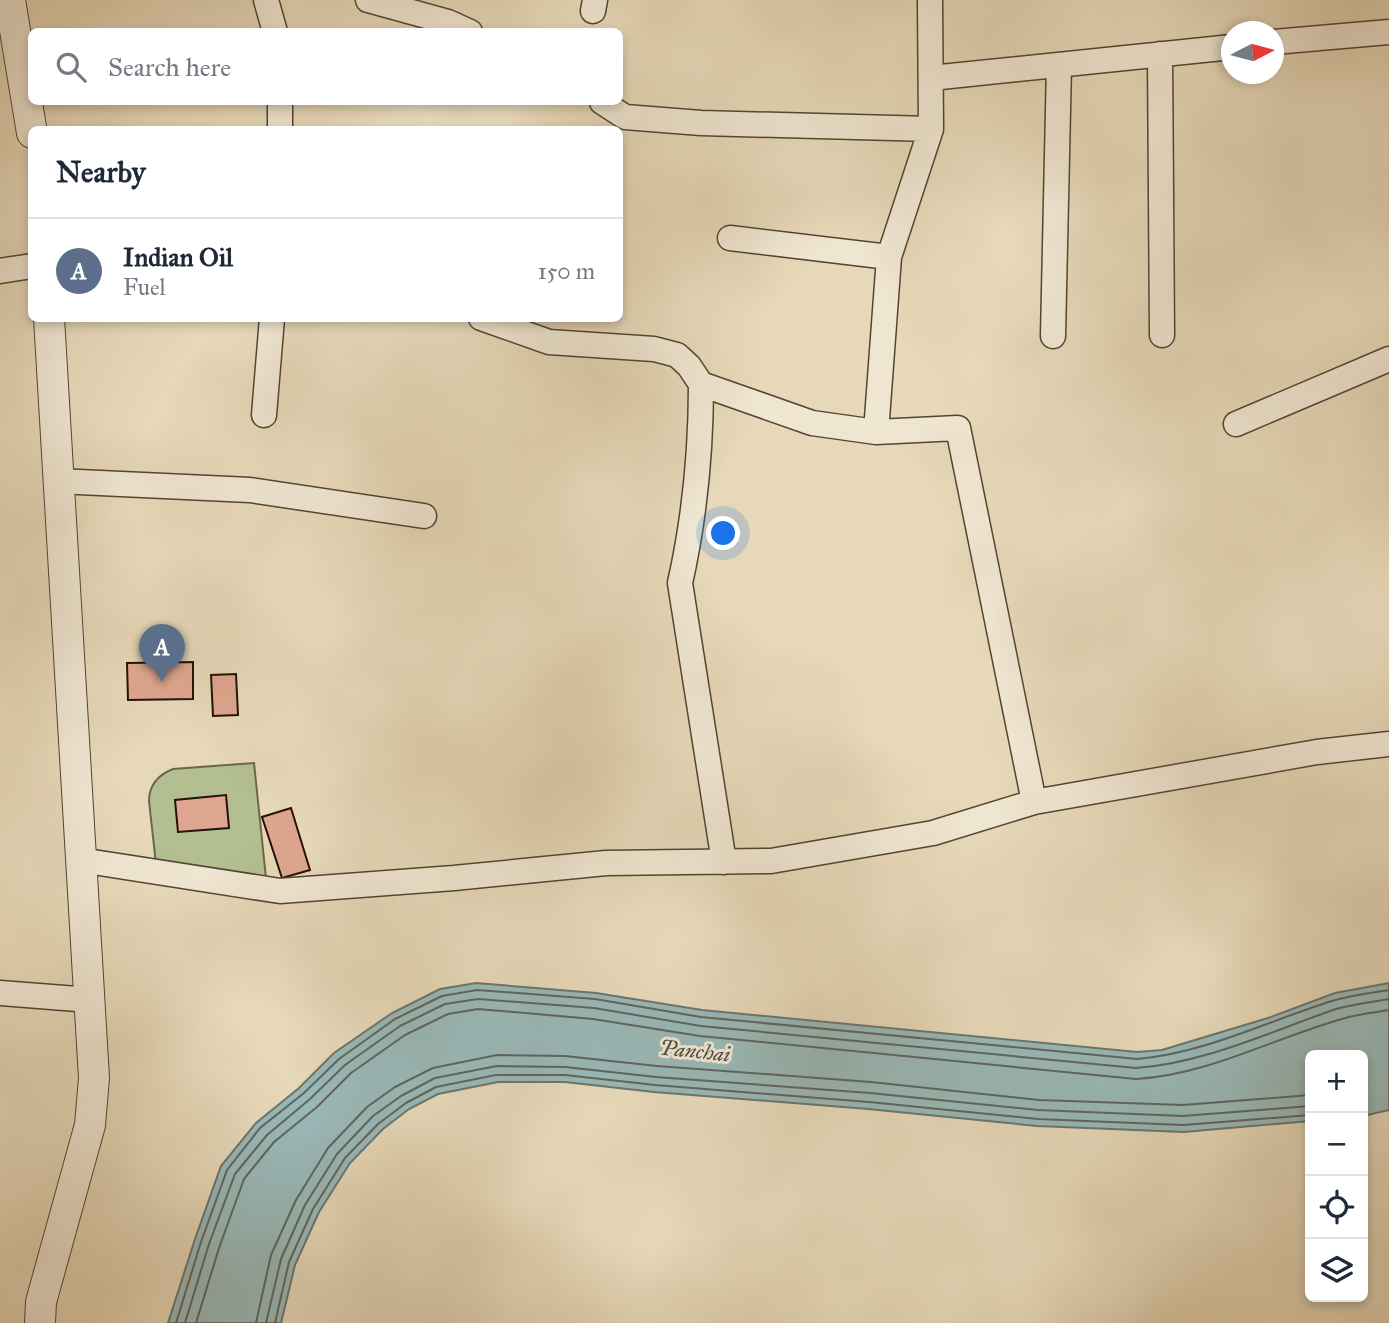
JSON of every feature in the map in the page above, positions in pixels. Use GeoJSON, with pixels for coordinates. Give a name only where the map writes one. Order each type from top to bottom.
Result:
{"type":"FeatureCollection","features":[{"type":"Feature","properties":{"kind":"street"},"geometry":{"type":"LineString","coordinates":[[10,0],[31,126]]}},
{"type":"Feature","properties":{"kind":"street"},"geometry":{"type":"LineString","coordinates":[[266,0],[274,28]]}},
{"type":"Feature","properties":{"kind":"street"},"geometry":{"type":"LineString","coordinates":[[368,0],[456,18]]}},
{"type":"Feature","properties":{"kind":"street"},"geometry":{"type":"LineString","coordinates":[[876,432],[889,257],[931,129],[930,0]]}},
{"type":"Feature","properties":{"kind":"street"},"geometry":{"type":"LineString","coordinates":[[1284,41],[1389,32]]}},
{"type":"Feature","properties":{"kind":"street"},"geometry":{"type":"LineString","coordinates":[[931,78],[1221,48]]}},
{"type":"Feature","properties":{"kind":"street"},"geometry":{"type":"LineString","coordinates":[[1160,54],[1162,335]]}},
{"type":"Feature","properties":{"kind":"street"},"geometry":{"type":"LineString","coordinates":[[1054,336],[1059,65]]}},
{"type":"Feature","properties":{"kind":"street"},"geometry":{"type":"LineString","coordinates":[[279,126],[280,105]]}},
{"type":"Feature","properties":{"kind":"street"},"geometry":{"type":"LineString","coordinates":[[607,105],[625,117],[701,123],[931,129]]}},
{"type":"Feature","properties":{"kind":"street"},"geometry":{"type":"LineString","coordinates":[[730,238],[889,257]]}},
{"type":"Feature","properties":{"kind":"street"},"geometry":{"type":"LineString","coordinates":[[0,271],[28,267]]}},
{"type":"Feature","properties":{"kind":"street"},"geometry":{"type":"LineString","coordinates":[[40,1323],[41,1302],[90,1125],[94,1077],[49,322]]}},
{"type":"Feature","properties":{"kind":"street"},"geometry":{"type":"LineString","coordinates":[[264,415],[272,322]]}},
{"type":"Feature","properties":{"kind":"street"},"geometry":{"type":"LineString","coordinates":[[492,322],[549,342],[654,349],[677,355],[689,366],[701,384],[699,472],[680,583],[724,862]]}},
{"type":"Feature","properties":{"kind":"street"},"geometry":{"type":"LineString","coordinates":[[1236,424],[1389,359]]}},
{"type":"Feature","properties":{"kind":"street"},"geometry":{"type":"LineString","coordinates":[[701,384],[812,423],[876,432],[958,428],[1034,802]]}},
{"type":"Feature","properties":{"kind":"street"},"geometry":{"type":"LineString","coordinates":[[57,481],[250,490],[424,516]]}},
{"type":"Feature","properties":{"kind":"street"},"geometry":{"type":"LineString","coordinates":[[80,860],[281,891],[606,863],[771,861],[933,833],[1034,802],[1317,752],[1389,744]]}},
{"type":"Feature","properties":{"kind":"street"},"geometry":{"type":"LineString","coordinates":[[0,993],[90,1000]]}},
{"type":"Feature","properties":{"kind":"green space"},"geometry":{"type":"Polygon","coordinates":[[[254,763],[266,878],[156,864],[149,801],[153,785],[159,778],[173,769],[254,763]]]}},
{"type":"Feature","properties":{"kind":"water","name":"Panchai"},"geometry":{"type":"Polygon","coordinates":[[[476,983],[596,993],[702,1010],[1137,1052],[1162,1050],[1268,1018],[1335,993],[1389,983],[1389,1110],[1368,1115],[1368,1050],[1305,1050],[1305,1121],[1184,1132],[1037,1126],[565,1082],[498,1082],[438,1094],[409,1109],[383,1129],[350,1163],[319,1212],[295,1265],[281,1323],[168,1323],[221,1166],[256,1123],[299,1088],[334,1053],[392,1013],[440,989],[476,983]]]}},
{"type":"Feature","properties":{"kind":"building"},"geometry":{"type":"Polygon","coordinates":[[[193,662],[193,699],[128,700],[127,663],[193,662]]]}},
{"type":"Feature","properties":{"kind":"building"},"geometry":{"type":"Polygon","coordinates":[[[236,674],[238,715],[213,716],[211,675],[236,674]]]}},
{"type":"Feature","properties":{"kind":"building"},"geometry":{"type":"Polygon","coordinates":[[[226,795],[229,828],[178,832],[175,800],[226,795]]]}},
{"type":"Feature","properties":{"kind":"building"},"geometry":{"type":"Polygon","coordinates":[[[291,808],[310,870],[282,878],[262,817],[291,808]]]}},
{"type":"Feature","properties":{"kind":"place","name":"Indian Oil"},"geometry":{"type":"Point","coordinates":[162,682]}}]}
